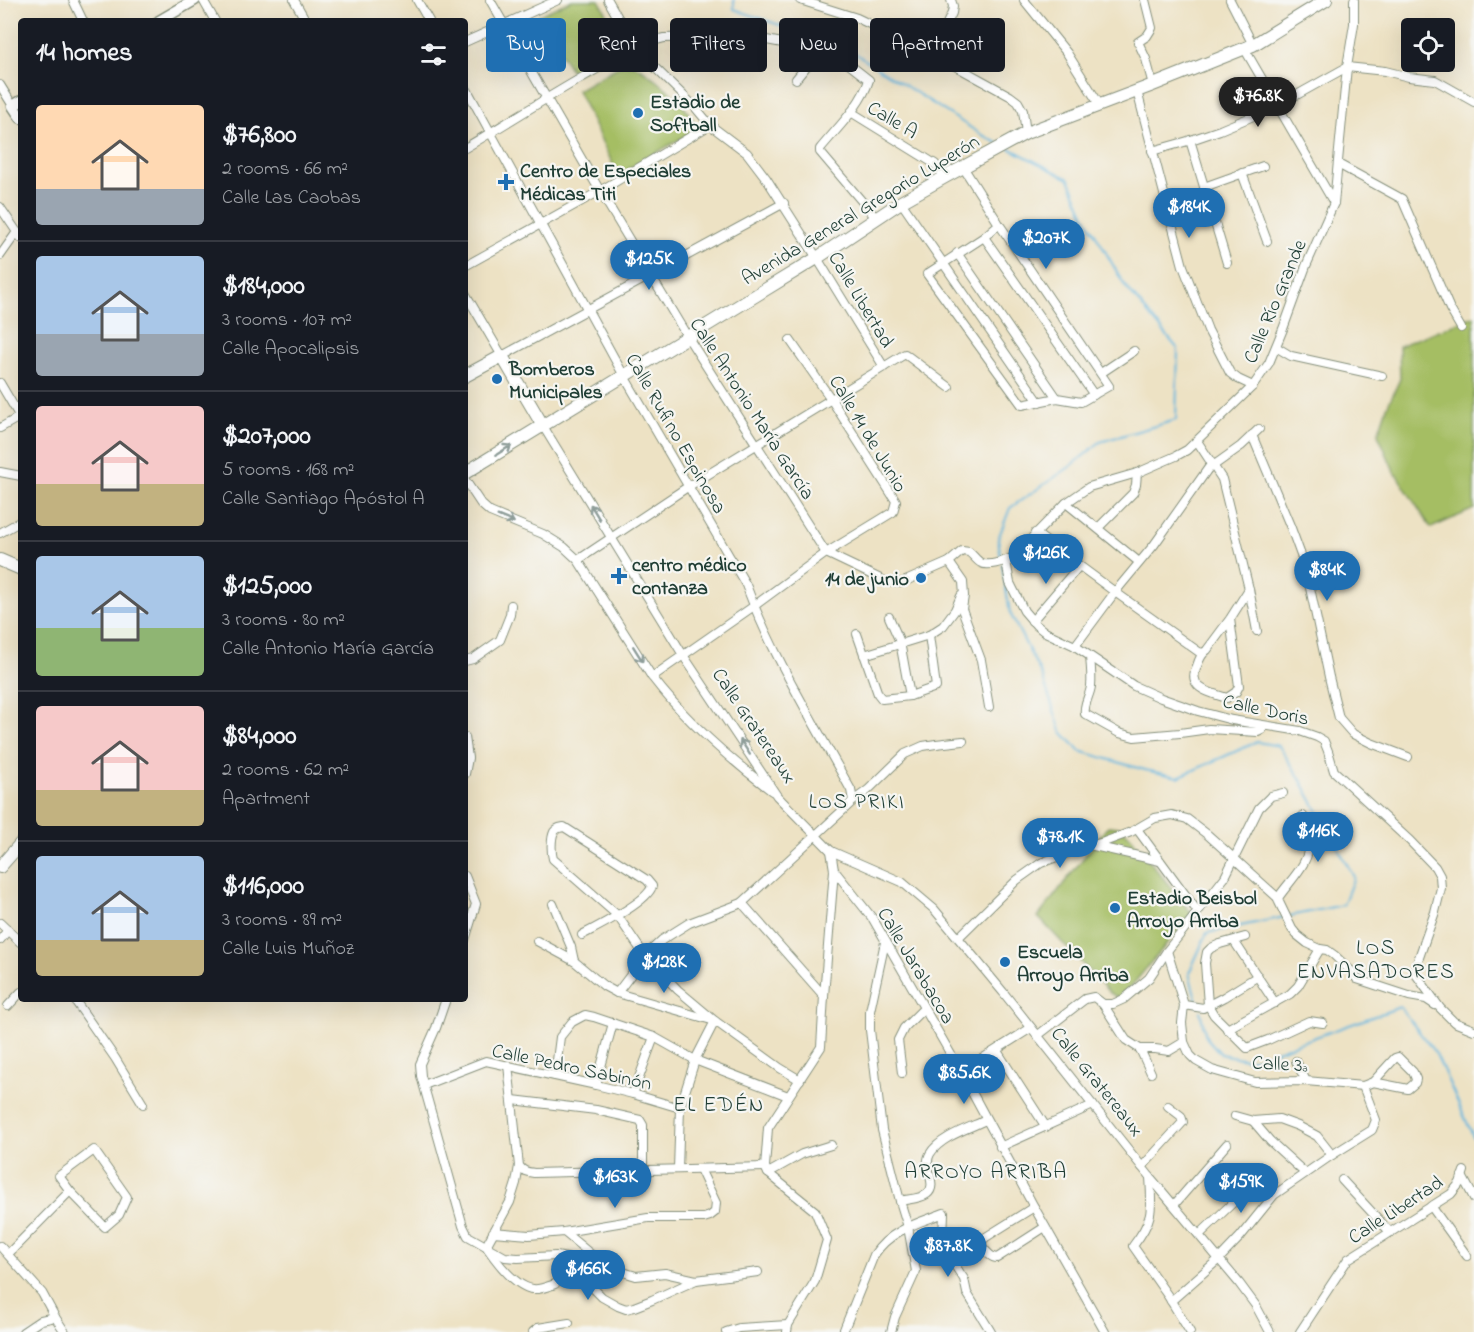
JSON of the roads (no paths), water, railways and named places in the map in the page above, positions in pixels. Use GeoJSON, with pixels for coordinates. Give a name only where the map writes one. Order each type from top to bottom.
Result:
{"type":"FeatureCollection","features":[{"type":"Feature","properties":{"kind":"main road","name":"Avenida General Gregorio Luperón"},"geometry":{"type":"LineString","coordinates":[[468,471],[818,258],[901,202],[963,167],[1026,133],[1248,47],[1326,0]]}},
{"type":"Feature","properties":{"kind":"main road"},"geometry":{"type":"LineString","coordinates":[[468,374],[502,356]]}},
{"type":"Feature","properties":{"kind":"main road","name":"Calle Gratereaux"},"geometry":{"type":"LineString","coordinates":[[502,356],[543,426]]}},
{"type":"Feature","properties":{"kind":"main road"},"geometry":{"type":"LineString","coordinates":[[0,560],[18,568]]}},
{"type":"Feature","properties":{"kind":"main road"},"geometry":{"type":"LineString","coordinates":[[0,867],[18,848]]}},
{"type":"Feature","properties":{"kind":"street"},"geometry":{"type":"LineString","coordinates":[[73,0],[82,18]]}},
{"type":"Feature","properties":{"kind":"street"},"geometry":{"type":"LineString","coordinates":[[164,18],[195,0]]}},
{"type":"Feature","properties":{"kind":"street"},"geometry":{"type":"LineString","coordinates":[[203,0],[212,18]]}},
{"type":"Feature","properties":{"kind":"street"},"geometry":{"type":"LineString","coordinates":[[294,0],[304,18]]}},
{"type":"Feature","properties":{"kind":"street"},"geometry":{"type":"LineString","coordinates":[[417,0],[427,18]]}},
{"type":"Feature","properties":{"kind":"street","name":"Calle Antonio María García"},"geometry":{"type":"LineString","coordinates":[[490,0],[500,18]]}},
{"type":"Feature","properties":{"kind":"street"},"geometry":{"type":"LineString","coordinates":[[519,18],[558,0]]}},
{"type":"Feature","properties":{"kind":"street","name":"Calle Libertad"},"geometry":{"type":"LineString","coordinates":[[608,0],[618,18]]}},
{"type":"Feature","properties":{"kind":"street"},"geometry":{"type":"LineString","coordinates":[[950,18],[953,6],[951,0]]}},
{"type":"Feature","properties":{"kind":"street"},"geometry":{"type":"LineString","coordinates":[[1024,0],[1067,53],[1100,104]]}},
{"type":"Feature","properties":{"kind":"street"},"geometry":{"type":"LineString","coordinates":[[1145,0],[1152,28],[1147,36],[1138,42],[1146,59],[1153,85]]}},
{"type":"Feature","properties":{"kind":"street"},"geometry":{"type":"LineString","coordinates":[[1230,0],[1248,47],[1277,106],[1334,203]]}},
{"type":"Feature","properties":{"kind":"street","name":"Calle Río Grande"},"geometry":{"type":"LineString","coordinates":[[1006,561],[1012,558],[1066,503],[1089,487],[1137,473],[1187,450],[1253,386],[1269,363],[1306,266],[1334,203],[1347,67],[1354,24],[1354,0]]}},
{"type":"Feature","properties":{"kind":"street"},"geometry":{"type":"LineString","coordinates":[[805,1],[870,24]]}},
{"type":"Feature","properties":{"kind":"street"},"geometry":{"type":"LineString","coordinates":[[468,41],[486,33]]}},
{"type":"Feature","properties":{"kind":"street"},"geometry":{"type":"LineString","coordinates":[[658,40],[745,36],[779,42]]}},
{"type":"Feature","properties":{"kind":"street"},"geometry":{"type":"LineString","coordinates":[[1152,151],[1220,130],[1277,106],[1347,67],[1435,80],[1474,102]]}},
{"type":"Feature","properties":{"kind":"street","name":"Calle Libertad"},"geometry":{"type":"LineString","coordinates":[[658,71],[710,125],[747,153],[784,203],[884,367]]}},
{"type":"Feature","properties":{"kind":"street"},"geometry":{"type":"LineString","coordinates":[[858,71],[869,80],[866,88],[820,149],[822,156],[876,218]]}},
{"type":"Feature","properties":{"kind":"street","name":"Calle Antonio María García"},"geometry":{"type":"LineString","coordinates":[[531,72],[687,336],[826,553]]}},
{"type":"Feature","properties":{"kind":"street"},"geometry":{"type":"LineString","coordinates":[[468,146],[592,72]]}},
{"type":"Feature","properties":{"kind":"street"},"geometry":{"type":"LineString","coordinates":[[796,79],[802,72]]}},
{"type":"Feature","properties":{"kind":"street"},"geometry":{"type":"LineString","coordinates":[[964,72],[1018,102],[1023,111],[1026,133]]}},
{"type":"Feature","properties":{"kind":"street"},"geometry":{"type":"LineString","coordinates":[[0,85],[17,104]]}},
{"type":"Feature","properties":{"kind":"street","name":"Calle Rufino Espinosa"},"geometry":{"type":"LineString","coordinates":[[468,91],[624,376],[746,585],[788,675],[851,790],[853,801]]}},
{"type":"Feature","properties":{"kind":"street"},"geometry":{"type":"LineString","coordinates":[[1137,91],[1183,266],[1208,330],[1230,373],[1253,386]]}},
{"type":"Feature","properties":{"kind":"street","name":"Calle A"},"geometry":{"type":"LineString","coordinates":[[850,112],[935,164],[945,177]]}},
{"type":"Feature","properties":{"kind":"street"},"geometry":{"type":"LineString","coordinates":[[468,264],[541,225],[710,125]]}},
{"type":"Feature","properties":{"kind":"street"},"geometry":{"type":"LineString","coordinates":[[1190,140],[1227,263]]}},
{"type":"Feature","properties":{"kind":"street"},"geometry":{"type":"LineString","coordinates":[[1338,164],[1402,199],[1450,309],[1461,328]]}},
{"type":"Feature","properties":{"kind":"street"},"geometry":{"type":"LineString","coordinates":[[1204,187],[1263,166]]}},
{"type":"Feature","properties":{"kind":"street"},"geometry":{"type":"LineString","coordinates":[[963,167],[1109,386],[1081,402],[1057,398],[1022,405],[927,273],[984,237],[999,224]]}},
{"type":"Feature","properties":{"kind":"street"},"geometry":{"type":"LineString","coordinates":[[1242,173],[1267,241]]}},
{"type":"Feature","properties":{"kind":"street"},"geometry":{"type":"LineString","coordinates":[[901,202],[1039,402]]}},
{"type":"Feature","properties":{"kind":"street"},"geometry":{"type":"LineString","coordinates":[[502,356],[784,203]]}},
{"type":"Feature","properties":{"kind":"street"},"geometry":{"type":"LineString","coordinates":[[0,207],[18,234]]}},
{"type":"Feature","properties":{"kind":"street"},"geometry":{"type":"LineString","coordinates":[[0,256],[18,236]]}},
{"type":"Feature","properties":{"kind":"street"},"geometry":{"type":"LineString","coordinates":[[984,237],[1094,395]]}},
{"type":"Feature","properties":{"kind":"street"},"geometry":{"type":"LineString","coordinates":[[957,253],[1057,398]]}},
{"type":"Feature","properties":{"kind":"street","name":"Calle Gratereaux"},"geometry":{"type":"LineString","coordinates":[[468,298],[502,356]]}},
{"type":"Feature","properties":{"kind":"street","name":"Calle 14 de Junio"},"geometry":{"type":"LineString","coordinates":[[652,677],[826,553],[893,512],[896,501],[831,399],[790,340]]}},
{"type":"Feature","properties":{"kind":"street"},"geometry":{"type":"LineString","coordinates":[[1276,347],[1291,356],[1382,376]]}},
{"type":"Feature","properties":{"kind":"street"},"geometry":{"type":"LineString","coordinates":[[1101,374],[1134,351]]}},
{"type":"Feature","properties":{"kind":"street"},"geometry":{"type":"LineString","coordinates":[[579,560],[689,486],[758,446],[905,354],[949,387]]}},
{"type":"Feature","properties":{"kind":"street"},"geometry":{"type":"LineString","coordinates":[[0,383],[18,413]]}},
{"type":"Feature","properties":{"kind":"street"},"geometry":{"type":"LineString","coordinates":[[0,428],[18,417]]}},
{"type":"Feature","properties":{"kind":"street","name":"Calle Gratereaux"},"geometry":{"type":"LineString","coordinates":[[543,426],[683,655],[777,796],[831,851],[902,882],[934,909],[1219,1259],[1256,1306],[1269,1332]]}},
{"type":"Feature","properties":{"kind":"street"},"geometry":{"type":"LineString","coordinates":[[1075,646],[1154,545],[1213,464],[1241,446],[1255,432],[1306,569],[1339,718],[1353,734],[1408,757]]}},
{"type":"Feature","properties":{"kind":"street"},"geometry":{"type":"LineString","coordinates":[[1197,441],[1222,479],[1257,631]]}},
{"type":"Feature","properties":{"kind":"street"},"geometry":{"type":"LineString","coordinates":[[0,472],[18,475]]}},
{"type":"Feature","properties":{"kind":"street"},"geometry":{"type":"LineString","coordinates":[[1098,528],[1133,493],[1137,473]]}},
{"type":"Feature","properties":{"kind":"street"},"geometry":{"type":"LineString","coordinates":[[468,484],[490,513],[543,534],[579,560],[652,677],[666,694],[733,762],[777,796]]}},
{"type":"Feature","properties":{"kind":"street"},"geometry":{"type":"LineString","coordinates":[[1066,503],[1139,562]]}},
{"type":"Feature","properties":{"kind":"street"},"geometry":{"type":"LineString","coordinates":[[0,533],[18,523]]}},
{"type":"Feature","properties":{"kind":"street"},"geometry":{"type":"LineString","coordinates":[[1035,533],[1199,652],[1203,652]]}},
{"type":"Feature","properties":{"kind":"street"},"geometry":{"type":"LineString","coordinates":[[826,553],[887,582],[900,584],[949,562],[962,551],[969,552],[984,564],[1006,561]]}},
{"type":"Feature","properties":{"kind":"street","name":"Calle Doris"},"geometry":{"type":"LineString","coordinates":[[1006,561],[1010,583],[1024,611],[1036,625],[1045,632],[1075,646],[1134,686],[1198,711],[1232,720],[1300,731],[1324,741],[1334,771],[1339,777],[1410,842],[1435,867],[1440,876],[1441,888],[1435,912],[1415,974],[1440,1008],[1454,1022],[1474,1030]]}},
{"type":"Feature","properties":{"kind":"street"},"geometry":{"type":"LineString","coordinates":[[949,562],[963,582],[962,609],[981,660],[989,707]]}},
{"type":"Feature","properties":{"kind":"street"},"geometry":{"type":"LineString","coordinates":[[1032,621],[1080,566]]}},
{"type":"Feature","properties":{"kind":"street"},"geometry":{"type":"LineString","coordinates":[[1230,619],[1239,689],[1227,698],[1197,685],[1194,680],[1195,670],[1203,652],[1207,650],[1230,619],[1249,589]]}},
{"type":"Feature","properties":{"kind":"street"},"geometry":{"type":"LineString","coordinates":[[864,655],[929,634],[943,626],[955,610],[963,591]]}},
{"type":"Feature","properties":{"kind":"street"},"geometry":{"type":"LineString","coordinates":[[468,660],[500,640],[510,615],[511,605]]}},
{"type":"Feature","properties":{"kind":"street"},"geometry":{"type":"LineString","coordinates":[[889,617],[900,642],[910,696]]}},
{"type":"Feature","properties":{"kind":"street"},"geometry":{"type":"LineString","coordinates":[[857,634],[878,694],[882,699],[910,696],[936,687],[929,634]]}},
{"type":"Feature","properties":{"kind":"street"},"geometry":{"type":"LineString","coordinates":[[1090,657],[1091,688],[1084,712],[1119,733],[1134,737],[1209,729],[1258,732],[1264,726]]}},
{"type":"Feature","properties":{"kind":"street"},"geometry":{"type":"LineString","coordinates":[[617,993],[645,956],[662,940],[689,923],[742,903],[905,754],[923,746],[963,741]]}},
{"type":"Feature","properties":{"kind":"street"},"geometry":{"type":"LineString","coordinates":[[1103,1004],[1113,1004],[1124,999],[1149,978],[1167,951],[1225,877],[1259,808],[1271,796],[1283,793]]}},
{"type":"Feature","properties":{"kind":"street"},"geometry":{"type":"LineString","coordinates":[[958,938],[1017,880],[1041,863],[1077,849],[1122,836],[1155,818],[1172,815],[1187,819],[1208,835],[1278,898],[1292,929],[1306,943],[1327,950],[1360,980],[1409,996],[1426,999],[1440,1008]]}},
{"type":"Feature","properties":{"kind":"street"},"geometry":{"type":"LineString","coordinates":[[1278,898],[1304,865],[1308,853],[1309,840],[1303,816]]}},
{"type":"Feature","properties":{"kind":"street"},"geometry":{"type":"LineString","coordinates":[[582,935],[617,915],[642,898],[650,891],[651,886],[647,880],[564,827],[558,828],[553,833],[551,855],[553,859],[617,915],[645,956],[678,990],[715,1021],[800,1080]]}},
{"type":"Feature","properties":{"kind":"street"},"geometry":{"type":"LineString","coordinates":[[1137,829],[1198,912]]}},
{"type":"Feature","properties":{"kind":"street"},"geometry":{"type":"LineString","coordinates":[[1090,846],[1160,861]]}},
{"type":"Feature","properties":{"kind":"street"},"geometry":{"type":"LineString","coordinates":[[766,1170],[768,1128],[821,1047],[834,870],[831,851]]}},
{"type":"Feature","properties":{"kind":"street","name":"Calle Jarabacoa"},"geometry":{"type":"LineString","coordinates":[[834,870],[873,919],[1105,1332]]}},
{"type":"Feature","properties":{"kind":"street"},"geometry":{"type":"LineString","coordinates":[[468,884],[476,904],[468,930]]}},
{"type":"Feature","properties":{"kind":"street"},"geometry":{"type":"LineString","coordinates":[[742,903],[824,996]]}},
{"type":"Feature","properties":{"kind":"street"},"geometry":{"type":"LineString","coordinates":[[552,904],[571,946],[574,961]]}},
{"type":"Feature","properties":{"kind":"street"},"geometry":{"type":"LineString","coordinates":[[0,923],[18,940]]}},
{"type":"Feature","properties":{"kind":"street"},"geometry":{"type":"LineString","coordinates":[[0,940],[8,930]]}},
{"type":"Feature","properties":{"kind":"street"},"geometry":{"type":"LineString","coordinates":[[1245,937],[1220,944],[1207,952],[1205,963],[1208,1005],[1214,1015],[1247,1048],[1309,1021],[1323,1023]]}},
{"type":"Feature","properties":{"kind":"street"},"geometry":{"type":"LineString","coordinates":[[537,941],[574,961],[604,987],[617,993],[715,1021]]}},
{"type":"Feature","properties":{"kind":"street"},"geometry":{"type":"LineString","coordinates":[[1234,941],[1275,1003]]}},
{"type":"Feature","properties":{"kind":"street"},"geometry":{"type":"LineString","coordinates":[[885,942],[870,1011],[870,1030],[882,1130],[908,1227],[916,1271],[895,1317],[892,1329],[902,1332]]}},
{"type":"Feature","properties":{"kind":"street"},"geometry":{"type":"LineString","coordinates":[[1227,1029],[1294,991],[1320,949]]}},
{"type":"Feature","properties":{"kind":"street"},"geometry":{"type":"LineString","coordinates":[[1140,1049],[1169,1051],[1184,1042],[1182,1023],[1184,1005],[1167,951]]}},
{"type":"Feature","properties":{"kind":"street"},"geometry":{"type":"LineString","coordinates":[[1184,1005],[1203,1008],[1258,976]]}},
{"type":"Feature","properties":{"kind":"street"},"geometry":{"type":"LineString","coordinates":[[8,1006],[18,995]]}},
{"type":"Feature","properties":{"kind":"street"},"geometry":{"type":"LineString","coordinates":[[961,1072],[1034,1032],[1084,999],[1094,998],[1103,1004],[1126,1040],[1140,1049],[1151,1073]]}},
{"type":"Feature","properties":{"kind":"street"},"geometry":{"type":"LineString","coordinates":[[76,1002],[115,1058],[143,1104]]}},
{"type":"Feature","properties":{"kind":"street"},"geometry":{"type":"LineString","coordinates":[[445,1002],[420,1064],[421,1076],[463,1226],[468,1236],[505,1257],[556,1256],[567,1258],[580,1269],[591,1286],[602,1297],[626,1309],[696,1280],[758,1272]]}},
{"type":"Feature","properties":{"kind":"street"},"geometry":{"type":"LineString","coordinates":[[902,1073],[898,1040],[904,1028],[924,1008]]}},
{"type":"Feature","properties":{"kind":"street"},"geometry":{"type":"LineString","coordinates":[[555,1076],[560,1037],[572,1022],[585,1015],[654,1037],[695,1060],[788,1095]]}},
{"type":"Feature","properties":{"kind":"street"},"geometry":{"type":"LineString","coordinates":[[678,1169],[680,1108],[695,1060],[715,1021]]}},
{"type":"Feature","properties":{"kind":"street"},"geometry":{"type":"LineString","coordinates":[[596,1085],[613,1023]]}},
{"type":"Feature","properties":{"kind":"street"},"geometry":{"type":"LineString","coordinates":[[633,1094],[654,1037]]}},
{"type":"Feature","properties":{"kind":"street","name":"Calle 3ª"},"geometry":{"type":"LineString","coordinates":[[1184,1042],[1196,1061],[1212,1070],[1255,1082],[1306,1081],[1363,1086],[1373,1082]]}},
{"type":"Feature","properties":{"kind":"street"},"geometry":{"type":"LineString","coordinates":[[997,1051],[1046,1127]]}},
{"type":"Feature","properties":{"kind":"street"},"geometry":{"type":"LineString","coordinates":[[1398,1057],[1413,1072],[1416,1079],[1408,1089],[1373,1082],[1398,1057]]}},
{"type":"Feature","properties":{"kind":"street","name":"Calle Pedro Sabinón"},"geometry":{"type":"LineString","coordinates":[[424,1085],[486,1061],[596,1085],[680,1108]]}},
{"type":"Feature","properties":{"kind":"street"},"geometry":{"type":"LineString","coordinates":[[1296,1061],[1306,1081]]}},
{"type":"Feature","properties":{"kind":"street"},"geometry":{"type":"LineString","coordinates":[[486,1246],[510,1202],[519,1166],[508,1065]]}},
{"type":"Feature","properties":{"kind":"street"},"geometry":{"type":"LineString","coordinates":[[1171,1301],[1219,1259],[1274,1195],[1372,1130],[1376,1120],[1363,1086]]}},
{"type":"Feature","properties":{"kind":"street"},"geometry":{"type":"LineString","coordinates":[[513,1100],[596,1110],[640,1120],[643,1125],[643,1170]]}},
{"type":"Feature","properties":{"kind":"street"},"geometry":{"type":"LineString","coordinates":[[1000,1147],[1093,1105]]}},
{"type":"Feature","properties":{"kind":"street"},"geometry":{"type":"LineString","coordinates":[[1142,1167],[1183,1122],[1181,1116],[1168,1106]]}},
{"type":"Feature","properties":{"kind":"street"},"geometry":{"type":"LineString","coordinates":[[1235,1116],[1253,1121],[1279,1119],[1298,1126],[1317,1136],[1332,1155]]}},
{"type":"Feature","properties":{"kind":"street"},"geometry":{"type":"LineString","coordinates":[[900,1201],[930,1192],[932,1186],[927,1164],[938,1144],[986,1120]]}},
{"type":"Feature","properties":{"kind":"street"},"geometry":{"type":"LineString","coordinates":[[1253,1121],[1270,1141],[1305,1173]]}},
{"type":"Feature","properties":{"kind":"street"},"geometry":{"type":"LineString","coordinates":[[1174,1205],[1227,1144]]}},
{"type":"Feature","properties":{"kind":"street"},"geometry":{"type":"LineString","coordinates":[[519,1166],[527,1173],[678,1169],[766,1170],[802,1154],[831,1145]]}},
{"type":"Feature","properties":{"kind":"street"},"geometry":{"type":"LineString","coordinates":[[94,1150],[127,1197],[120,1215],[105,1227],[70,1191],[59,1176],[94,1150]]}},
{"type":"Feature","properties":{"kind":"street"},"geometry":{"type":"LineString","coordinates":[[493,1232],[529,1235],[564,1232],[648,1218],[704,1218],[716,1212],[716,1203],[700,1169]]}},
{"type":"Feature","properties":{"kind":"street"},"geometry":{"type":"LineString","coordinates":[[726,1332],[738,1328],[788,1328],[815,1281],[827,1240],[815,1211],[766,1170]]}},
{"type":"Feature","properties":{"kind":"street"},"geometry":{"type":"LineString","coordinates":[[1199,1235],[1264,1173]]}},
{"type":"Feature","properties":{"kind":"street","name":"Calle Libertad"},"geometry":{"type":"LineString","coordinates":[[1300,1332],[1348,1259],[1451,1194],[1460,1183],[1463,1173],[1474,1198]]}},
{"type":"Feature","properties":{"kind":"street"},"geometry":{"type":"LineString","coordinates":[[1150,1177],[1151,1213],[1144,1232],[1132,1246],[1190,1332]]}},
{"type":"Feature","properties":{"kind":"street"},"geometry":{"type":"LineString","coordinates":[[1342,1180],[1390,1232]]}},
{"type":"Feature","properties":{"kind":"street"},"geometry":{"type":"LineString","coordinates":[[8,1254],[70,1191]]}},
{"type":"Feature","properties":{"kind":"street"},"geometry":{"type":"LineString","coordinates":[[1431,1206],[1467,1256]]}},
{"type":"Feature","properties":{"kind":"street"},"geometry":{"type":"LineString","coordinates":[[1034,1207],[986,1237],[981,1245],[990,1256],[997,1258],[1045,1227]]}},
{"type":"Feature","properties":{"kind":"street"},"geometry":{"type":"LineString","coordinates":[[843,1332],[874,1255],[881,1244],[908,1227],[944,1212],[944,1250],[964,1279],[967,1293],[991,1332]]}},
{"type":"Feature","properties":{"kind":"street"},"geometry":{"type":"LineString","coordinates":[[564,1232],[593,1256],[623,1272],[636,1276],[665,1273],[696,1280]]}},
{"type":"Feature","properties":{"kind":"street"},"geometry":{"type":"LineString","coordinates":[[0,1246],[42,1293],[65,1332]]}},
{"type":"Feature","properties":{"kind":"street"},"geometry":{"type":"LineString","coordinates":[[486,1246],[502,1269],[526,1288],[535,1290],[555,1284]]}},
{"type":"Feature","properties":{"kind":"street"},"geometry":{"type":"LineString","coordinates":[[22,1332],[41,1320],[55,1317]]}},
{"type":"Feature","properties":{"kind":"street"},"geometry":{"type":"LineString","coordinates":[[533,1332],[538,1328],[569,1323]]}},
{"type":"Feature","properties":{"kind":"waterway"},"geometry":{"type":"LineString","coordinates":[[734,0],[734,9],[850,50],[998,143]]}},
{"type":"Feature","properties":{"kind":"waterway"},"geometry":{"type":"LineString","coordinates":[[1001,558],[998,539],[1010,508],[1071,466],[1100,442],[1176,420],[1178,349],[1125,286],[1085,216],[1069,179],[1009,148]]}},
{"type":"Feature","properties":{"kind":"waterway"},"geometry":{"type":"LineString","coordinates":[[1002,564],[1010,613],[1042,676],[1061,731],[1080,751],[1178,777],[1257,742],[1279,746],[1299,777],[1354,877],[1343,905],[1290,916]]}},
{"type":"Feature","properties":{"kind":"waterway"},"geometry":{"type":"LineString","coordinates":[[1198,1006],[1189,973],[1207,933],[1284,917]]}},
{"type":"Feature","properties":{"kind":"waterway"},"geometry":{"type":"LineString","coordinates":[[1200,1011],[1206,1037],[1221,1054],[1251,1060],[1400,1007],[1436,1054],[1474,1138]]}},
{"type":"Feature","properties":{"kind":"place","name":"Estadio de Softball"},"geometry":{"type":"Point","coordinates":[638,113]}},
{"type":"Feature","properties":{"kind":"place","name":"Centro de Especiales Médicas Titi"},"geometry":{"type":"Point","coordinates":[506,182]}},
{"type":"Feature","properties":{"kind":"place","name":"Bomberos Municipales"},"geometry":{"type":"Point","coordinates":[497,379]}},
{"type":"Feature","properties":{"kind":"place","name":"centro médico contanza"},"geometry":{"type":"Point","coordinates":[619,576]}},
{"type":"Feature","properties":{"kind":"place","name":"14 de junio"},"geometry":{"type":"Point","coordinates":[921,578]}},
{"type":"Feature","properties":{"kind":"place","name":"Estadio Beisbol Arroyo Arriba"},"geometry":{"type":"Point","coordinates":[1115,908]}},
{"type":"Feature","properties":{"kind":"place","name":"Escuela Arroyo Arriba"},"geometry":{"type":"Point","coordinates":[1005,962]}},
{"type":"Feature","properties":{"kind":"district","name":"LOS PRIKI"},"geometry":{"type":"Point","coordinates":[857,801]}},
{"type":"Feature","properties":{"kind":"district","name":"LOS ENVASADORES"},"geometry":{"type":"Point","coordinates":[1376,959]}},
{"type":"Feature","properties":{"kind":"district","name":"EL EDÉN"},"geometry":{"type":"Point","coordinates":[719,1104]}},
{"type":"Feature","properties":{"kind":"district","name":"ARROYO ARRIBA"},"geometry":{"type":"Point","coordinates":[986,1171]}}]}
